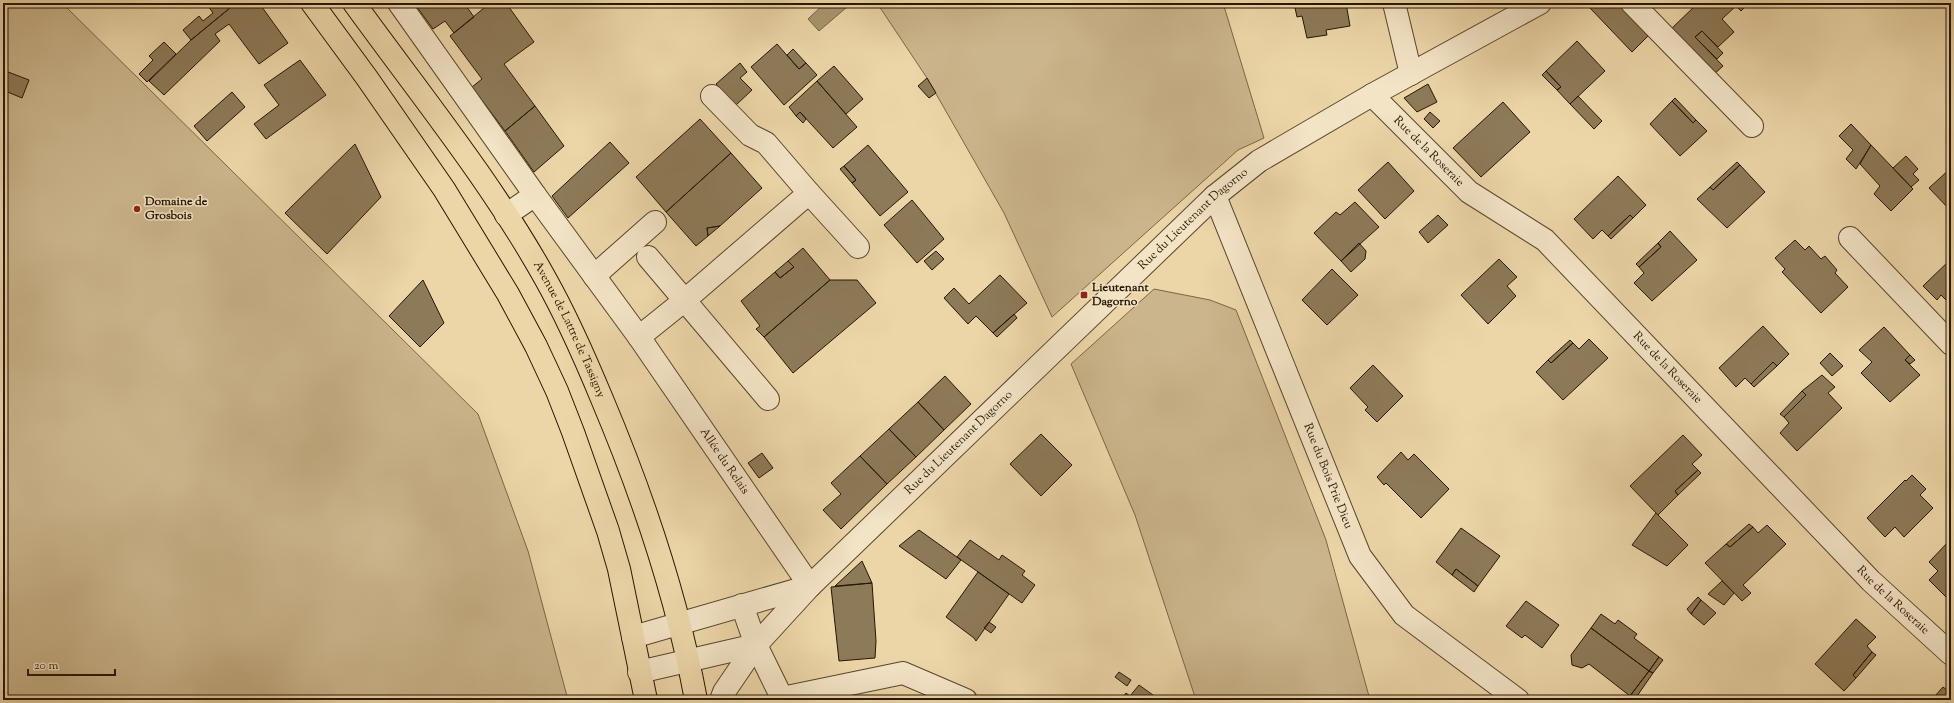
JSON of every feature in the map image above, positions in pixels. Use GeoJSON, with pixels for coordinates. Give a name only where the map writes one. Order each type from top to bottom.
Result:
{"type":"FeatureCollection","features":[{"type":"Feature","properties":{"kind":"main road"},"geometry":{"type":"LineString","coordinates":[[312,3],[376,91],[444,189],[508,294],[536,346],[574,432],[608,531],[619,569],[639,672],[646,700]]}},
{"type":"Feature","properties":{"kind":"main road","name":"Avenue de Lattre de Tassigny"},"geometry":{"type":"LineString","coordinates":[[354,3],[476,171],[506,215],[545,278],[595,381],[642,499],[679,624],[696,700]]}},
{"type":"Feature","properties":{"kind":"street","name":"Allée du Relais"},"geometry":{"type":"LineString","coordinates":[[399,3],[535,195],[639,337],[810,586]]}},
{"type":"Feature","properties":{"kind":"street"},"geometry":{"type":"LineString","coordinates":[[1394,3],[1411,74]]}},
{"type":"Feature","properties":{"kind":"street","name":"Rue du Lieutenant Dagorno"},"geometry":{"type":"LineString","coordinates":[[721,700],[724,692],[756,645],[810,586],[1215,196],[1260,161],[1372,96],[1540,3]]}},
{"type":"Feature","properties":{"kind":"street"},"geometry":{"type":"LineString","coordinates":[[1632,3],[1752,126]]}},
{"type":"Feature","properties":{"kind":"street"},"geometry":{"type":"LineString","coordinates":[[712,96],[750,135],[766,143],[858,247]]}},
{"type":"Feature","properties":{"kind":"street","name":"Rue de la Roseraie"},"geometry":{"type":"LineString","coordinates":[[1372,96],[1469,192],[1545,240],[1871,581],[1951,654]]}},
{"type":"Feature","properties":{"kind":"street"},"geometry":{"type":"LineString","coordinates":[[639,337],[685,300],[809,193]]}},
{"type":"Feature","properties":{"kind":"street"},"geometry":{"type":"LineString","coordinates":[[506,215],[535,195]]}},
{"type":"Feature","properties":{"kind":"street","name":"Rue du Bois Prie Dieu"},"geometry":{"type":"LineString","coordinates":[[1215,196],[1360,556],[1404,615],[1518,700]]}},
{"type":"Feature","properties":{"kind":"street"},"geometry":{"type":"LineString","coordinates":[[594,276],[656,222]]}},
{"type":"Feature","properties":{"kind":"street"},"geometry":{"type":"LineString","coordinates":[[1850,238],[1951,344]]}},
{"type":"Feature","properties":{"kind":"street"},"geometry":{"type":"LineString","coordinates":[[648,257],[768,399]]}},
{"type":"Feature","properties":{"kind":"street"},"geometry":{"type":"LineString","coordinates":[[633,637],[810,586]]}},
{"type":"Feature","properties":{"kind":"street"},"geometry":{"type":"LineString","coordinates":[[742,605],[756,645],[783,699],[903,673],[966,700]]}},
{"type":"Feature","properties":{"kind":"street"},"geometry":{"type":"LineString","coordinates":[[639,672],[756,645]]}},
{"type":"Feature","properties":{"kind":"shaded area","name":"Domaine de Grosbois"},"geometry":{"type":"Polygon","coordinates":[[[3,3],[62,3],[478,414],[528,551],[568,700],[3,700],[3,3]]]}},
{"type":"Feature","properties":{"kind":"shaded area"},"geometry":{"type":"Polygon","coordinates":[[[825,3],[847,3],[845,5],[847,7],[819,31],[808,19],[825,3]]]}},
{"type":"Feature","properties":{"kind":"shaded area"},"geometry":{"type":"Polygon","coordinates":[[[877,3],[1223,3],[1264,138],[1238,150],[1052,317],[1004,213],[927,78],[877,3]]]}},
{"type":"Feature","properties":{"kind":"shaded area"},"geometry":{"type":"Polygon","coordinates":[[[1154,289],[1210,300],[1236,310],[1326,540],[1370,700],[1196,700],[1135,515],[1071,364],[1154,289]]]}},
{"type":"Feature","properties":{"kind":"building"},"geometry":{"type":"Polygon","coordinates":[[[206,3],[236,3],[191,40],[183,30],[199,16],[203,21],[213,13],[206,3]]]}},
{"type":"Feature","properties":{"kind":"building"},"geometry":{"type":"Polygon","coordinates":[[[236,3],[259,3],[288,43],[259,64],[229,24],[215,34],[220,41],[164,95],[149,81],[191,40],[236,3]]]}},
{"type":"Feature","properties":{"kind":"building"},"geometry":{"type":"Polygon","coordinates":[[[414,3],[464,3],[474,17],[454,33],[445,21],[433,29],[414,3]]]}},
{"type":"Feature","properties":{"kind":"building"},"geometry":{"type":"Polygon","coordinates":[[[490,3],[506,3],[534,42],[504,64],[535,106],[505,131],[472,87],[482,79],[450,36],[490,3]]]}},
{"type":"Feature","properties":{"kind":"building"},"geometry":{"type":"Polygon","coordinates":[[[1294,3],[1346,3],[1350,26],[1326,30],[1327,35],[1307,38],[1302,16],[1297,17],[1294,3]]]}},
{"type":"Feature","properties":{"kind":"building"},"geometry":{"type":"Polygon","coordinates":[[[1594,3],[1621,3],[1650,34],[1632,52],[1589,7],[1594,3]]]}},
{"type":"Feature","properties":{"kind":"building"},"geometry":{"type":"Polygon","coordinates":[[[1698,3],[1733,3],[1736,6],[1722,19],[1734,32],[1718,47],[1702,31],[1695,37],[1723,66],[1712,76],[1669,31],[1698,3]]]}},
{"type":"Feature","properties":{"kind":"building"},"geometry":{"type":"Polygon","coordinates":[[[1733,3],[1749,3],[1741,11],[1733,3]]]}},
{"type":"Feature","properties":{"kind":"building"},"geometry":{"type":"Polygon","coordinates":[[[1702,31],[1723,53],[1717,59],[1695,37],[1702,31]]]}},
{"type":"Feature","properties":{"kind":"building"},"geometry":{"type":"Polygon","coordinates":[[[1577,41],[1605,71],[1570,104],[1557,90],[1561,87],[1546,71],[1577,41]]]}},
{"type":"Feature","properties":{"kind":"building"},"geometry":{"type":"Polygon","coordinates":[[[164,42],[176,54],[147,82],[139,74],[153,60],[149,56],[164,42]]]}},
{"type":"Feature","properties":{"kind":"building"},"geometry":{"type":"Polygon","coordinates":[[[777,44],[799,69],[806,63],[817,75],[784,105],[751,67],[777,44]]]}},
{"type":"Feature","properties":{"kind":"building"},"geometry":{"type":"Polygon","coordinates":[[[793,49],[806,63],[799,69],[787,55],[793,49]]]}},
{"type":"Feature","properties":{"kind":"building"},"geometry":{"type":"Polygon","coordinates":[[[300,60],[326,95],[266,139],[254,124],[279,105],[264,85],[300,60]]]}},
{"type":"Feature","properties":{"kind":"building"},"geometry":{"type":"Polygon","coordinates":[[[740,63],[747,72],[740,78],[752,90],[736,105],[716,84],[740,63]]]}},
{"type":"Feature","properties":{"kind":"building"},"geometry":{"type":"Polygon","coordinates":[[[834,66],[863,99],[846,114],[817,81],[834,66]]]}},
{"type":"Feature","properties":{"kind":"building"},"geometry":{"type":"Polygon","coordinates":[[[3,70],[29,80],[22,98],[3,90],[3,70]]]}},
{"type":"Feature","properties":{"kind":"building"},"geometry":{"type":"Polygon","coordinates":[[[1546,71],[1561,87],[1557,90],[1542,75],[1546,71]]]}},
{"type":"Feature","properties":{"kind":"building"},"geometry":{"type":"Polygon","coordinates":[[[927,78],[936,93],[929,98],[918,86],[927,78]]]}},
{"type":"Feature","properties":{"kind":"building"},"geometry":{"type":"Polygon","coordinates":[[[817,81],[857,127],[833,148],[800,112],[796,116],[789,107],[817,81]]]}},
{"type":"Feature","properties":{"kind":"building"},"geometry":{"type":"Polygon","coordinates":[[[1428,84],[1437,102],[1417,112],[1404,98],[1428,84]]]}},
{"type":"Feature","properties":{"kind":"building"},"geometry":{"type":"Polygon","coordinates":[[[232,92],[245,107],[207,141],[194,126],[232,92]]]}},
{"type":"Feature","properties":{"kind":"building"},"geometry":{"type":"Polygon","coordinates":[[[1578,96],[1602,121],[1594,129],[1570,104],[1578,96]]]}},
{"type":"Feature","properties":{"kind":"building"},"geometry":{"type":"Polygon","coordinates":[[[1675,98],[1696,120],[1693,123],[1672,101],[1675,98]]]}},
{"type":"Feature","properties":{"kind":"building"},"geometry":{"type":"Polygon","coordinates":[[[1672,101],[1693,123],[1696,120],[1707,131],[1680,156],[1650,124],[1672,101]]]}},
{"type":"Feature","properties":{"kind":"building"},"geometry":{"type":"Polygon","coordinates":[[[1503,102],[1530,132],[1481,177],[1453,148],[1503,102]]]}},
{"type":"Feature","properties":{"kind":"building"},"geometry":{"type":"Polygon","coordinates":[[[535,106],[564,146],[534,172],[505,131],[535,106]]]}},
{"type":"Feature","properties":{"kind":"building"},"geometry":{"type":"Polygon","coordinates":[[[800,112],[806,119],[803,123],[796,116],[800,112]]]}},
{"type":"Feature","properties":{"kind":"building"},"geometry":{"type":"Polygon","coordinates":[[[1430,112],[1440,121],[1433,128],[1424,119],[1430,112]]]}},
{"type":"Feature","properties":{"kind":"building"},"geometry":{"type":"Polygon","coordinates":[[[700,119],[731,153],[666,212],[636,177],[700,119]]]}},
{"type":"Feature","properties":{"kind":"building"},"geometry":{"type":"Polygon","coordinates":[[[1851,124],[1871,145],[1856,169],[1846,159],[1853,150],[1839,136],[1851,124]]]}},
{"type":"Feature","properties":{"kind":"building"},"geometry":{"type":"Polygon","coordinates":[[[610,142],[629,163],[568,218],[552,196],[610,142]]]}},
{"type":"Feature","properties":{"kind":"building"},"geometry":{"type":"Polygon","coordinates":[[[355,144],[381,197],[327,254],[285,213],[355,144]]]}},
{"type":"Feature","properties":{"kind":"building"},"geometry":{"type":"Polygon","coordinates":[[[868,145],[908,192],[880,216],[852,183],[856,180],[844,166],[868,145]]]}},
{"type":"Feature","properties":{"kind":"building"},"geometry":{"type":"Polygon","coordinates":[[[1871,145],[1913,189],[1891,211],[1874,194],[1880,186],[1860,164],[1871,145]]]}},
{"type":"Feature","properties":{"kind":"building"},"geometry":{"type":"Polygon","coordinates":[[[731,153],[762,188],[720,226],[707,228],[708,236],[696,246],[666,212],[731,153]]]}},
{"type":"Feature","properties":{"kind":"building"},"geometry":{"type":"Polygon","coordinates":[[[1906,156],[1918,169],[1913,174],[1919,180],[1911,187],[1893,168],[1906,156]]]}},
{"type":"Feature","properties":{"kind":"building"},"geometry":{"type":"Polygon","coordinates":[[[1388,162],[1414,191],[1385,219],[1358,190],[1388,162]]]}},
{"type":"Feature","properties":{"kind":"building"},"geometry":{"type":"Polygon","coordinates":[[[1737,162],[1740,165],[1713,190],[1710,187],[1737,162]]]}},
{"type":"Feature","properties":{"kind":"building"},"geometry":{"type":"Polygon","coordinates":[[[1740,165],[1765,192],[1727,228],[1697,199],[1710,187],[1713,190],[1740,165]]]}},
{"type":"Feature","properties":{"kind":"building"},"geometry":{"type":"Polygon","coordinates":[[[844,166],[856,180],[852,183],[840,169],[844,166]]]}},
{"type":"Feature","properties":{"kind":"building"},"geometry":{"type":"Polygon","coordinates":[[[1951,168],[1951,211],[1929,188],[1951,168]]]}},
{"type":"Feature","properties":{"kind":"building"},"geometry":{"type":"Polygon","coordinates":[[[1618,176],[1646,205],[1633,218],[1630,215],[1608,236],[1602,230],[1593,239],[1574,219],[1618,176]]]}},
{"type":"Feature","properties":{"kind":"building"},"geometry":{"type":"Polygon","coordinates":[[[912,200],[944,239],[917,263],[884,225],[912,200]]]}},
{"type":"Feature","properties":{"kind":"building"},"geometry":{"type":"Polygon","coordinates":[[[1355,202],[1379,227],[1341,261],[1314,233],[1336,212],[1340,215],[1355,202]]]}},
{"type":"Feature","properties":{"kind":"building"},"geometry":{"type":"Polygon","coordinates":[[[1438,215],[1448,225],[1428,243],[1419,232],[1438,215]]]}},
{"type":"Feature","properties":{"kind":"building"},"geometry":{"type":"Polygon","coordinates":[[[1630,215],[1633,218],[1611,239],[1608,236],[1630,215]]]}},
{"type":"Feature","properties":{"kind":"building"},"geometry":{"type":"Polygon","coordinates":[[[720,226],[708,236],[707,228],[720,226]]]}},
{"type":"Feature","properties":{"kind":"building"},"geometry":{"type":"Polygon","coordinates":[[[1670,231],[1697,260],[1652,301],[1634,283],[1644,273],[1639,267],[1661,247],[1658,243],[1670,231]]]}},
{"type":"Feature","properties":{"kind":"building"},"geometry":{"type":"Polygon","coordinates":[[[1795,240],[1805,250],[1809,246],[1821,259],[1825,256],[1837,270],[1835,273],[1848,287],[1821,313],[1782,272],[1785,269],[1775,258],[1795,240]]]}},
{"type":"Feature","properties":{"kind":"building"},"geometry":{"type":"Polygon","coordinates":[[[1359,243],[1366,251],[1365,259],[1351,272],[1341,261],[1359,243]]]}},
{"type":"Feature","properties":{"kind":"building"},"geometry":{"type":"Polygon","coordinates":[[[1658,243],[1661,247],[1639,267],[1636,264],[1658,243]]]}},
{"type":"Feature","properties":{"kind":"building"},"geometry":{"type":"Polygon","coordinates":[[[803,248],[830,280],[764,337],[756,329],[760,326],[741,301],[775,272],[780,278],[794,267],[788,261],[803,248]]]}},
{"type":"Feature","properties":{"kind":"building"},"geometry":{"type":"Polygon","coordinates":[[[936,251],[944,259],[932,270],[924,261],[936,251]]]}},
{"type":"Feature","properties":{"kind":"building"},"geometry":{"type":"Polygon","coordinates":[[[1499,259],[1517,277],[1507,286],[1516,296],[1488,324],[1461,295],[1499,259]]]}},
{"type":"Feature","properties":{"kind":"building"},"geometry":{"type":"Polygon","coordinates":[[[1951,259],[1951,305],[1941,295],[1937,300],[1923,286],[1951,259]]]}},
{"type":"Feature","properties":{"kind":"building"},"geometry":{"type":"Polygon","coordinates":[[[788,261],[794,267],[780,278],[775,272],[788,261]]]}},
{"type":"Feature","properties":{"kind":"building"},"geometry":{"type":"Polygon","coordinates":[[[1332,269],[1358,295],[1327,325],[1302,300],[1332,269]]]}},
{"type":"Feature","properties":{"kind":"building"},"geometry":{"type":"Polygon","coordinates":[[[1000,275],[1027,303],[993,333],[976,316],[968,324],[944,298],[954,288],[969,304],[1000,275]]]}},
{"type":"Feature","properties":{"kind":"building"},"geometry":{"type":"Polygon","coordinates":[[[423,280],[444,323],[420,347],[389,316],[423,280]]]}},
{"type":"Feature","properties":{"kind":"building"},"geometry":{"type":"Polygon","coordinates":[[[830,280],[857,280],[876,303],[793,373],[764,337],[830,280]]]}},
{"type":"Feature","properties":{"kind":"building"},"geometry":{"type":"Polygon","coordinates":[[[1014,314],[1017,318],[997,337],[993,333],[1014,314]]]}},
{"type":"Feature","properties":{"kind":"building"},"geometry":{"type":"Polygon","coordinates":[[[1763,326],[1789,354],[1777,366],[1773,362],[1751,384],[1745,378],[1736,387],[1719,368],[1763,326]]]}},
{"type":"Feature","properties":{"kind":"building"},"geometry":{"type":"Polygon","coordinates":[[[1884,327],[1910,355],[1905,360],[1920,375],[1890,402],[1861,373],[1872,362],[1859,350],[1884,327]]]}},
{"type":"Feature","properties":{"kind":"building"},"geometry":{"type":"Polygon","coordinates":[[[1589,339],[1608,358],[1563,400],[1536,372],[1548,360],[1551,363],[1573,343],[1579,349],[1589,339]]]}},
{"type":"Feature","properties":{"kind":"building"},"geometry":{"type":"Polygon","coordinates":[[[1570,340],[1573,343],[1551,363],[1548,360],[1570,340]]]}},
{"type":"Feature","properties":{"kind":"building"},"geometry":{"type":"Polygon","coordinates":[[[1830,353],[1843,366],[1832,376],[1820,363],[1830,353]]]}},
{"type":"Feature","properties":{"kind":"building"},"geometry":{"type":"Polygon","coordinates":[[[1910,355],[1915,360],[1910,364],[1905,360],[1910,355]]]}},
{"type":"Feature","properties":{"kind":"building"},"geometry":{"type":"Polygon","coordinates":[[[1773,362],[1777,366],[1754,387],[1751,384],[1773,362]]]}},
{"type":"Feature","properties":{"kind":"building"},"geometry":{"type":"Polygon","coordinates":[[[1373,365],[1403,396],[1377,422],[1365,410],[1368,407],[1350,388],[1373,365]]]}},
{"type":"Feature","properties":{"kind":"building"},"geometry":{"type":"Polygon","coordinates":[[[1822,375],[1835,387],[1828,393],[1842,408],[1797,451],[1780,433],[1789,423],[1784,417],[1806,395],[1802,391],[1822,375]]]}},
{"type":"Feature","properties":{"kind":"building"},"geometry":{"type":"Polygon","coordinates":[[[945,376],[971,404],[944,430],[918,402],[945,376]]]}},
{"type":"Feature","properties":{"kind":"building"},"geometry":{"type":"Polygon","coordinates":[[[1802,391],[1806,395],[1784,417],[1780,414],[1802,391]]]}},
{"type":"Feature","properties":{"kind":"building"},"geometry":{"type":"Polygon","coordinates":[[[918,402],[944,430],[916,457],[889,429],[918,402]]]}},
{"type":"Feature","properties":{"kind":"building"},"geometry":{"type":"Polygon","coordinates":[[[889,429],[916,457],[887,484],[860,456],[889,429]]]}},
{"type":"Feature","properties":{"kind":"building"},"geometry":{"type":"Polygon","coordinates":[[[1041,434],[1072,465],[1041,496],[1010,464],[1041,434]]]}},
{"type":"Feature","properties":{"kind":"building"},"geometry":{"type":"Polygon","coordinates":[[[1683,435],[1702,455],[1692,464],[1698,470],[1675,491],[1678,495],[1658,515],[1630,486],[1683,435]]]}},
{"type":"Feature","properties":{"kind":"building"},"geometry":{"type":"Polygon","coordinates":[[[1401,452],[1408,460],[1414,454],[1449,489],[1421,518],[1386,483],[1384,485],[1377,477],[1401,452]]]}},
{"type":"Feature","properties":{"kind":"building"},"geometry":{"type":"Polygon","coordinates":[[[762,453],[773,468],[759,478],[748,463],[762,453]]]}},
{"type":"Feature","properties":{"kind":"building"},"geometry":{"type":"Polygon","coordinates":[[[860,456],[887,484],[841,529],[823,510],[841,494],[831,483],[860,456]]]}},
{"type":"Feature","properties":{"kind":"building"},"geometry":{"type":"Polygon","coordinates":[[[1698,470],[1701,473],[1678,495],[1675,491],[1698,470]]]}},
{"type":"Feature","properties":{"kind":"building"},"geometry":{"type":"Polygon","coordinates":[[[1912,475],[1926,489],[1920,495],[1933,508],[1904,537],[1895,527],[1885,537],[1867,518],[1905,480],[1906,481],[1912,475]]]}},
{"type":"Feature","properties":{"kind":"building"},"geometry":{"type":"Polygon","coordinates":[[[1656,513],[1688,545],[1667,566],[1632,545],[1656,513]]]}},
{"type":"Feature","properties":{"kind":"building"},"geometry":{"type":"Polygon","coordinates":[[[1749,524],[1753,527],[1730,547],[1726,544],[1749,524]]]}},
{"type":"Feature","properties":{"kind":"building"},"geometry":{"type":"Polygon","coordinates":[[[1767,525],[1786,544],[1743,585],[1751,593],[1742,601],[1705,563],[1726,544],[1730,547],[1753,527],[1758,533],[1767,525]]]}},
{"type":"Feature","properties":{"kind":"building"},"geometry":{"type":"Polygon","coordinates":[[[1461,528],[1500,556],[1478,586],[1456,569],[1452,575],[1436,562],[1461,528]]]}},
{"type":"Feature","properties":{"kind":"building"},"geometry":{"type":"Polygon","coordinates":[[[919,530],[961,560],[946,579],[899,546],[919,530]]]}},
{"type":"Feature","properties":{"kind":"building"},"geometry":{"type":"Polygon","coordinates":[[[1951,539],[1951,596],[1948,599],[1929,580],[1938,571],[1929,562],[1951,539]]]}},
{"type":"Feature","properties":{"kind":"building"},"geometry":{"type":"Polygon","coordinates":[[[970,540],[999,560],[1002,555],[1025,571],[1022,575],[1035,585],[1022,603],[957,557],[970,540]]]}},
{"type":"Feature","properties":{"kind":"building"},"geometry":{"type":"Polygon","coordinates":[[[862,561],[872,583],[835,586],[862,561]]]}},
{"type":"Feature","properties":{"kind":"building"},"geometry":{"type":"Polygon","coordinates":[[[1456,569],[1478,586],[1474,592],[1452,575],[1456,569]]]}},
{"type":"Feature","properties":{"kind":"building"},"geometry":{"type":"Polygon","coordinates":[[[978,572],[1009,594],[976,641],[946,617],[978,572]]]}},
{"type":"Feature","properties":{"kind":"building"},"geometry":{"type":"Polygon","coordinates":[[[1722,581],[1734,593],[1724,605],[1708,594],[1722,581]]]}},
{"type":"Feature","properties":{"kind":"building"},"geometry":{"type":"Polygon","coordinates":[[[872,583],[876,641],[875,658],[839,661],[831,587],[872,583]]]}},
{"type":"Feature","properties":{"kind":"building"},"geometry":{"type":"Polygon","coordinates":[[[1698,597],[1701,600],[1691,614],[1687,609],[1698,597]]]}},
{"type":"Feature","properties":{"kind":"building"},"geometry":{"type":"Polygon","coordinates":[[[1701,600],[1716,613],[1704,625],[1691,614],[1701,600]]]}},
{"type":"Feature","properties":{"kind":"building"},"geometry":{"type":"Polygon","coordinates":[[[1526,601],[1559,625],[1542,648],[1525,635],[1522,638],[1506,626],[1526,601]]]}},
{"type":"Feature","properties":{"kind":"building"},"geometry":{"type":"Polygon","coordinates":[[[1601,614],[1615,624],[1618,620],[1637,634],[1634,638],[1659,657],[1649,671],[1591,628],[1601,614]]]}},
{"type":"Feature","properties":{"kind":"building"},"geometry":{"type":"Polygon","coordinates":[[[1856,619],[1876,637],[1867,646],[1872,652],[1853,675],[1856,678],[1844,691],[1815,664],[1856,619]]]}},
{"type":"Feature","properties":{"kind":"building"},"geometry":{"type":"Polygon","coordinates":[[[989,622],[996,627],[991,633],[984,628],[989,622]]]}},
{"type":"Feature","properties":{"kind":"building"},"geometry":{"type":"Polygon","coordinates":[[[1591,628],[1649,671],[1630,696],[1589,664],[1582,668],[1572,665],[1571,655],[1591,628]]]}},
{"type":"Feature","properties":{"kind":"building"},"geometry":{"type":"Polygon","coordinates":[[[1872,652],[1876,655],[1856,678],[1853,675],[1872,652]]]}},
{"type":"Feature","properties":{"kind":"building"},"geometry":{"type":"Polygon","coordinates":[[[1659,657],[1663,660],[1653,673],[1649,671],[1659,657]]]}},
{"type":"Feature","properties":{"kind":"building"},"geometry":{"type":"Polygon","coordinates":[[[1649,671],[1653,673],[1635,699],[1630,696],[1649,671]]]}},
{"type":"Feature","properties":{"kind":"building"},"geometry":{"type":"Polygon","coordinates":[[[1119,672],[1131,680],[1127,686],[1115,677],[1119,672]]]}},
{"type":"Feature","properties":{"kind":"building"},"geometry":{"type":"Polygon","coordinates":[[[1139,685],[1160,700],[1121,700],[1126,693],[1130,696],[1139,685]]]}},
{"type":"Feature","properties":{"kind":"building"},"geometry":{"type":"Polygon","coordinates":[[[1943,687],[1951,693],[1951,700],[1939,700],[1935,696],[1943,687]]]}},
{"type":"Feature","properties":{"kind":"place","name":"Domaine de Grosbois"},"geometry":{"type":"Point","coordinates":[137,209]}},
{"type":"Feature","properties":{"kind":"place","name":"Lieutenant Dagorno"},"geometry":{"type":"Point","coordinates":[1084,295]}}]}
